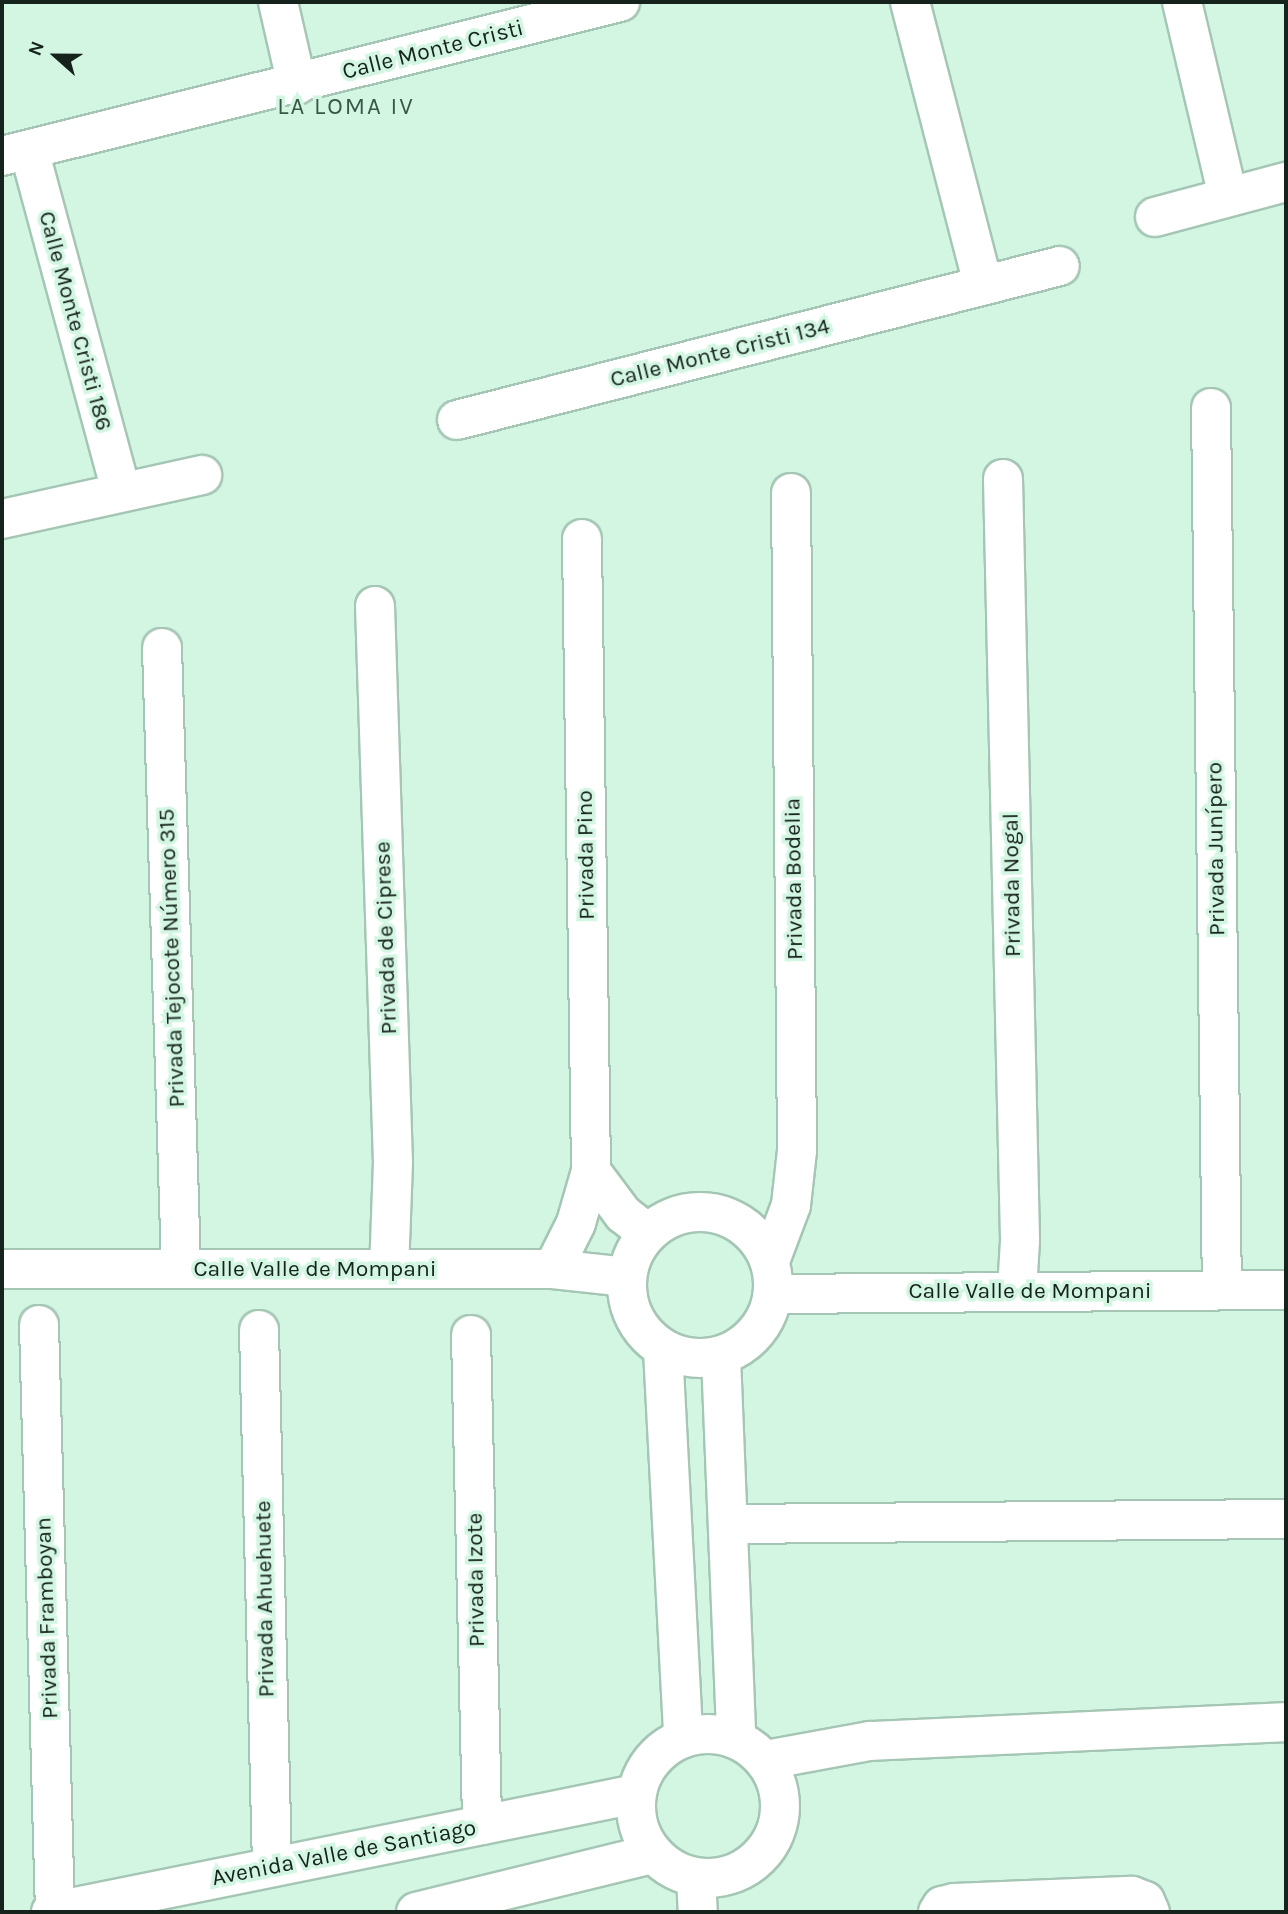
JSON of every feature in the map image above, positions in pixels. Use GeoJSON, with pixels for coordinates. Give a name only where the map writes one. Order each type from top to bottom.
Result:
{"type":"FeatureCollection","features":[{"type":"Feature","properties":{"kind":"street"},"geometry":{"type":"LineString","coordinates":[[278,2],[297,85]]}},
{"type":"Feature","properties":{"kind":"street","name":"Calle Monte Cristi"},"geometry":{"type":"LineString","coordinates":[[15,153],[297,85],[620,2]]}},
{"type":"Feature","properties":{"kind":"street"},"geometry":{"type":"LineString","coordinates":[[911,2],[983,285]]}},
{"type":"Feature","properties":{"kind":"street"},"geometry":{"type":"LineString","coordinates":[[1182,2],[1228,196]]}},
{"type":"Feature","properties":{"kind":"street","name":"Calle Monte Cristi 186"},"geometry":{"type":"LineString","coordinates":[[15,153],[121,491]]}},
{"type":"Feature","properties":{"kind":"street"},"geometry":{"type":"LineString","coordinates":[[1155,217],[1286,182]]}},
{"type":"Feature","properties":{"kind":"street","name":"Calle Monte Cristi 134"},"geometry":{"type":"LineString","coordinates":[[457,420],[1060,266]]}},
{"type":"Feature","properties":{"kind":"street","name":"Privada Junípero"},"geometry":{"type":"LineString","coordinates":[[1211,408],[1222,1290]]}},
{"type":"Feature","properties":{"kind":"street"},"geometry":{"type":"LineString","coordinates":[[2,519],[202,475]]}},
{"type":"Feature","properties":{"kind":"street","name":"Privada Nogal"},"geometry":{"type":"LineString","coordinates":[[1003,479],[1020,1241],[1017,1290]]}},
{"type":"Feature","properties":{"kind":"street","name":"Privada Bodelia"},"geometry":{"type":"LineString","coordinates":[[772,1277],[791,1205],[797,1151],[790,493]]}},
{"type":"Feature","properties":{"kind":"street","name":"Privada Pino"},"geometry":{"type":"LineString","coordinates":[[553,1269],[576,1223],[591,1171],[582,539]]}},
{"type":"Feature","properties":{"kind":"street","name":"Privada de Ciprese"},"geometry":{"type":"LineString","coordinates":[[375,606],[393,1162],[389,1269]]}},
{"type":"Feature","properties":{"kind":"street","name":"Privada Tejocote Número 315"},"geometry":{"type":"LineString","coordinates":[[162,648],[181,1268]]}},
{"type":"Feature","properties":{"kind":"street"},"geometry":{"type":"LineString","coordinates":[[591,1171],[622,1214],[647,1233]]}},
{"type":"Feature","properties":{"kind":"street"},"geometry":{"type":"LineString","coordinates":[[701,1211],[730,1217],[755,1235],[772,1277],[765,1321],[746,1343],[721,1357],[691,1359],[663,1350],[641,1330],[629,1305],[627,1277],[634,1253],[647,1233],[672,1217],[701,1211]]}},
{"type":"Feature","properties":{"kind":"street","name":"Calle Valle de Mompani"},"geometry":{"type":"LineString","coordinates":[[2,1269],[553,1269],[627,1277]]}},
{"type":"Feature","properties":{"kind":"street","name":"Calle Valle de Mompani"},"geometry":{"type":"LineString","coordinates":[[772,1277],[1017,1290],[1286,1290]]}},
{"type":"Feature","properties":{"kind":"street","name":"Privada Framboyan"},"geometry":{"type":"LineString","coordinates":[[39,1325],[53,1912]]}},
{"type":"Feature","properties":{"kind":"street","name":"Privada Ahuehuete"},"geometry":{"type":"LineString","coordinates":[[260,1330],[272,1867]]}},
{"type":"Feature","properties":{"kind":"street","name":"Privada Izote"},"geometry":{"type":"LineString","coordinates":[[471,1335],[482,1825]]}},
{"type":"Feature","properties":{"kind":"street"},"geometry":{"type":"LineString","coordinates":[[663,1350],[683,1737]]}},
{"type":"Feature","properties":{"kind":"street"},"geometry":{"type":"LineString","coordinates":[[721,1357],[731,1524],[751,1749],[778,1786],[781,1815],[771,1843],[751,1864],[697,1895],[653,1854],[638,1826],[636,1794],[644,1770],[661,1750],[683,1737],[710,1732],[751,1749],[1286,1722]]}},
{"type":"Feature","properties":{"kind":"street"},"geometry":{"type":"LineString","coordinates":[[731,1524],[1286,1519]]}},
{"type":"Feature","properties":{"kind":"street","name":"Avenida Valle de Santiago"},"geometry":{"type":"LineString","coordinates":[[53,1912],[636,1794]]}},
{"type":"Feature","properties":{"kind":"street"},"geometry":{"type":"LineString","coordinates":[[416,1912],[486,1904],[653,1854]]}},
{"type":"Feature","properties":{"kind":"street"},"geometry":{"type":"LineString","coordinates":[[938,1912],[942,1906],[954,1903],[1132,1896],[1145,1901],[1150,1912]]}},
{"type":"Feature","properties":{"kind":"district","name":"LA LOMA IV"},"geometry":{"type":"Point","coordinates":[346,107]}}]}
